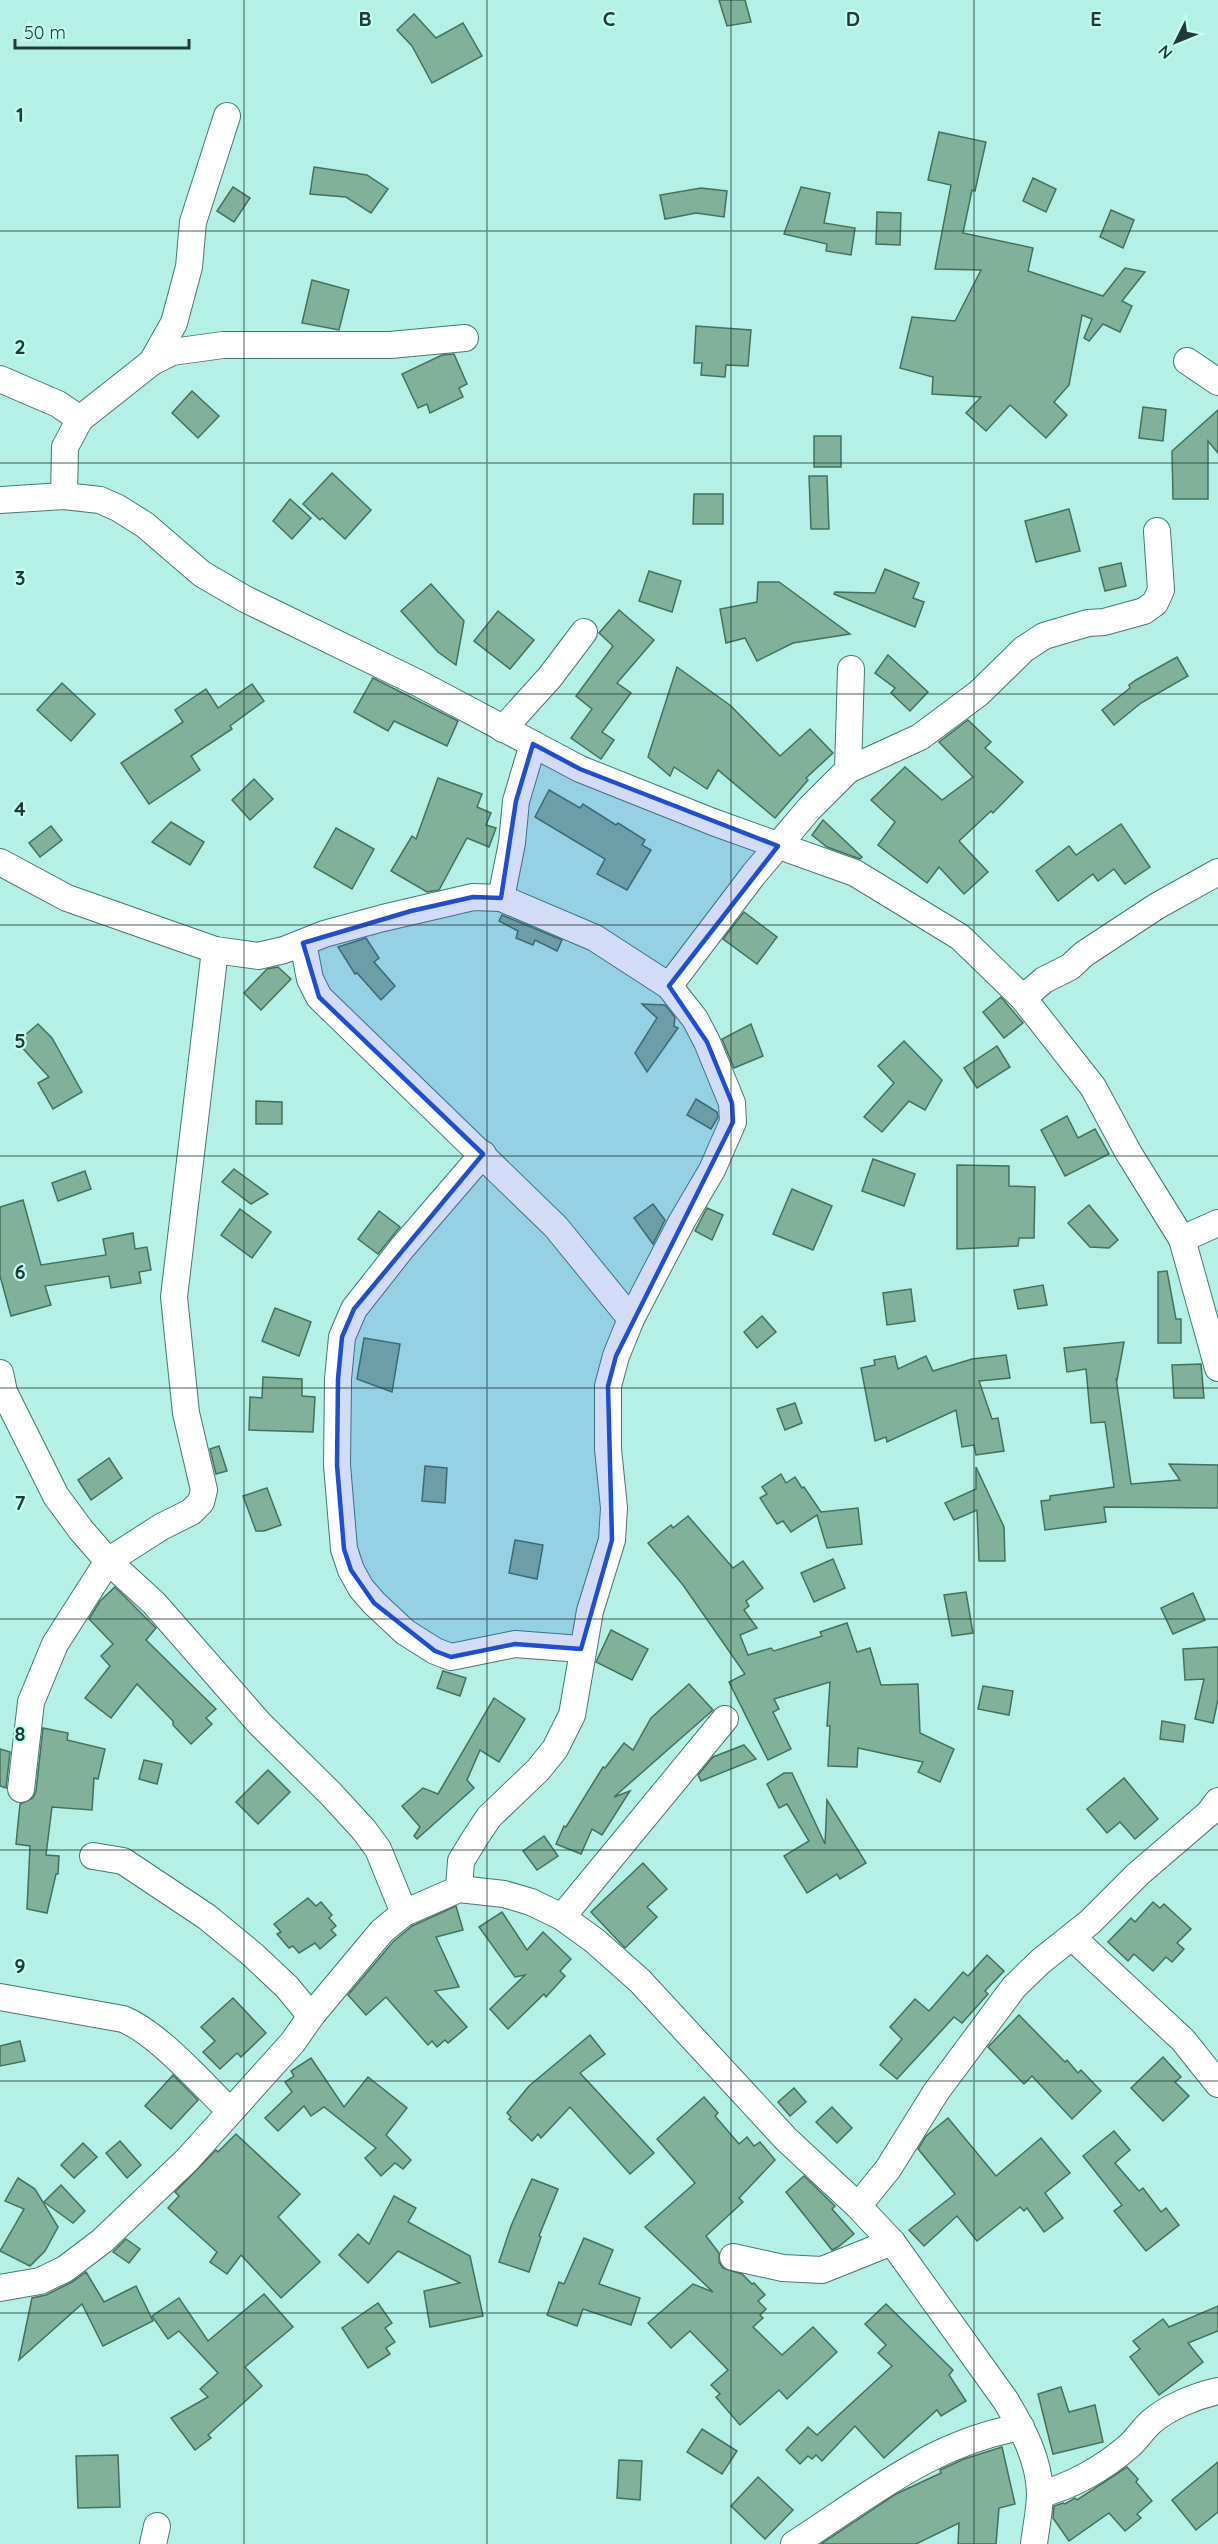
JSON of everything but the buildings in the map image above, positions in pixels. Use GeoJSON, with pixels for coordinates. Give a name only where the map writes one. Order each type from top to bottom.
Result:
{"type":"FeatureCollection","features":[{"type":"Feature","properties":{"kind":"street"},"geometry":{"type":"LineString","coordinates":[[152,362],[174,323],[189,267],[193,222],[227,116]]}},
{"type":"Feature","properties":{"kind":"street"},"geometry":{"type":"LineString","coordinates":[[64,496],[65,447],[80,419],[152,362],[172,352],[223,345],[390,345],[465,338]]}},
{"type":"Feature","properties":{"kind":"street"},"geometry":{"type":"LineString","coordinates":[[1187,362],[1218,382]]}},
{"type":"Feature","properties":{"kind":"street"},"geometry":{"type":"LineString","coordinates":[[0,379],[58,404],[80,419]]}},
{"type":"Feature","properties":{"kind":"street"},"geometry":{"type":"LineString","coordinates":[[0,500],[64,496],[100,500],[118,508],[145,525],[202,574],[222,586],[337,645],[418,683],[580,769],[713,822],[855,873],[923,912],[960,937],[1023,998],[1093,1088],[1128,1152],[1182,1239],[1218,1368]]}},
{"type":"Feature","properties":{"kind":"street"},"geometry":{"type":"LineString","coordinates":[[669,986],[754,874],[809,809],[848,770],[920,737],[979,693],[1024,649],[1044,636],[1088,623],[1104,622],[1144,611],[1155,603],[1161,590],[1157,531]]}},
{"type":"Feature","properties":{"kind":"street"},"geometry":{"type":"LineString","coordinates":[[503,729],[550,677],[585,632]]}},
{"type":"Feature","properties":{"kind":"street"},"geometry":{"type":"LineString","coordinates":[[848,770],[851,669]]}},
{"type":"Feature","properties":{"kind":"street"},"geometry":{"type":"LineString","coordinates":[[501,897],[512,843],[516,801],[533,744]]}},
{"type":"Feature","properties":{"kind":"street"},"geometry":{"type":"LineString","coordinates":[[0,862],[67,898],[215,950],[258,956],[284,950],[324,934],[411,911],[474,897],[501,897],[595,938],[669,986],[695,1019],[707,1042],[732,1103],[733,1122],[712,1170],[682,1221],[631,1319],[616,1356],[609,1386],[608,1449],[614,1508],[612,1540],[581,1649],[572,1715],[555,1749],[538,1770],[489,1817],[461,1861],[459,1889]]}},
{"type":"Feature","properties":{"kind":"street"},"geometry":{"type":"LineString","coordinates":[[1023,998],[1044,980],[1070,967],[1084,954],[1157,906],[1218,872]]}},
{"type":"Feature","properties":{"kind":"street"},"geometry":{"type":"LineString","coordinates":[[303,943],[310,979],[319,997],[556,1227],[631,1319]]}},
{"type":"Feature","properties":{"kind":"street"},"geometry":{"type":"LineString","coordinates":[[21,1789],[31,1702],[39,1676],[55,1644],[108,1561],[161,1527],[191,1512],[201,1503],[204,1490],[186,1413],[174,1298],[215,950]]}},
{"type":"Feature","properties":{"kind":"street"},"geometry":{"type":"LineString","coordinates":[[483,1154],[402,1248],[354,1309],[342,1337],[338,1378],[337,1465],[344,1549],[351,1570],[361,1588],[374,1603],[405,1632],[435,1651],[451,1657],[515,1644],[581,1649]]}},
{"type":"Feature","properties":{"kind":"street"},"geometry":{"type":"LineString","coordinates":[[1182,1239],[1218,1223]]}},
{"type":"Feature","properties":{"kind":"street"},"geometry":{"type":"LineString","coordinates":[[0,1373],[4,1392],[56,1496],[81,1530],[108,1561],[154,1603],[259,1723],[330,1792],[364,1830],[378,1849],[404,1913]]}},
{"type":"Feature","properties":{"kind":"street"},"geometry":{"type":"LineString","coordinates":[[562,1917],[726,1719]]}},
{"type":"Feature","properties":{"kind":"street"},"geometry":{"type":"LineString","coordinates":[[858,2206],[888,2169],[936,2092],[990,2016],[1014,1987],[1209,1813],[1218,1802]]}},
{"type":"Feature","properties":{"kind":"street"},"geometry":{"type":"LineString","coordinates":[[93,1856],[123,1861],[207,1917],[287,1987],[311,2016]]}},
{"type":"Feature","properties":{"kind":"street"},"geometry":{"type":"LineString","coordinates":[[0,2288],[40,2281],[64,2269],[102,2241],[157,2190],[293,2042],[311,2016],[382,1931],[404,1913],[459,1889],[504,1894],[531,1902],[562,1917],[595,1941],[640,1981],[786,2139],[858,2206],[892,2242],[1006,2401],[1021,2427],[1036,2461],[1040,2494],[1034,2544]]}},
{"type":"Feature","properties":{"kind":"street"},"geometry":{"type":"LineString","coordinates":[[1072,1936],[1183,2040],[1218,2084]]}},
{"type":"Feature","properties":{"kind":"street"},"geometry":{"type":"LineString","coordinates":[[0,1997],[123,2019],[134,2024],[169,2053],[230,2111]]}},
{"type":"Feature","properties":{"kind":"street"},"geometry":{"type":"LineString","coordinates":[[733,2257],[783,2268],[822,2270],[892,2242]]}},
{"type":"Feature","properties":{"kind":"street"},"geometry":{"type":"LineString","coordinates":[[1040,2494],[1059,2490],[1079,2479],[1130,2446],[1151,2421],[1182,2403],[1216,2394]]}},
{"type":"Feature","properties":{"kind":"street"},"geometry":{"type":"LineString","coordinates":[[794,2544],[882,2484],[915,2465],[953,2446],[994,2432],[1021,2427]]}},
{"type":"Feature","properties":{"kind":"highlighted area"},"geometry":{"type":"Polygon","coordinates":[[[533,744],[580,769],[778,846],[669,986],[707,1042],[732,1103],[733,1122],[616,1356],[608,1386],[612,1540],[581,1649],[515,1644],[451,1657],[435,1651],[374,1603],[351,1570],[344,1549],[337,1465],[338,1379],[342,1337],[354,1309],[483,1154],[319,997],[303,943],[411,911],[473,897],[501,898],[516,801],[533,744]]]}}]}
